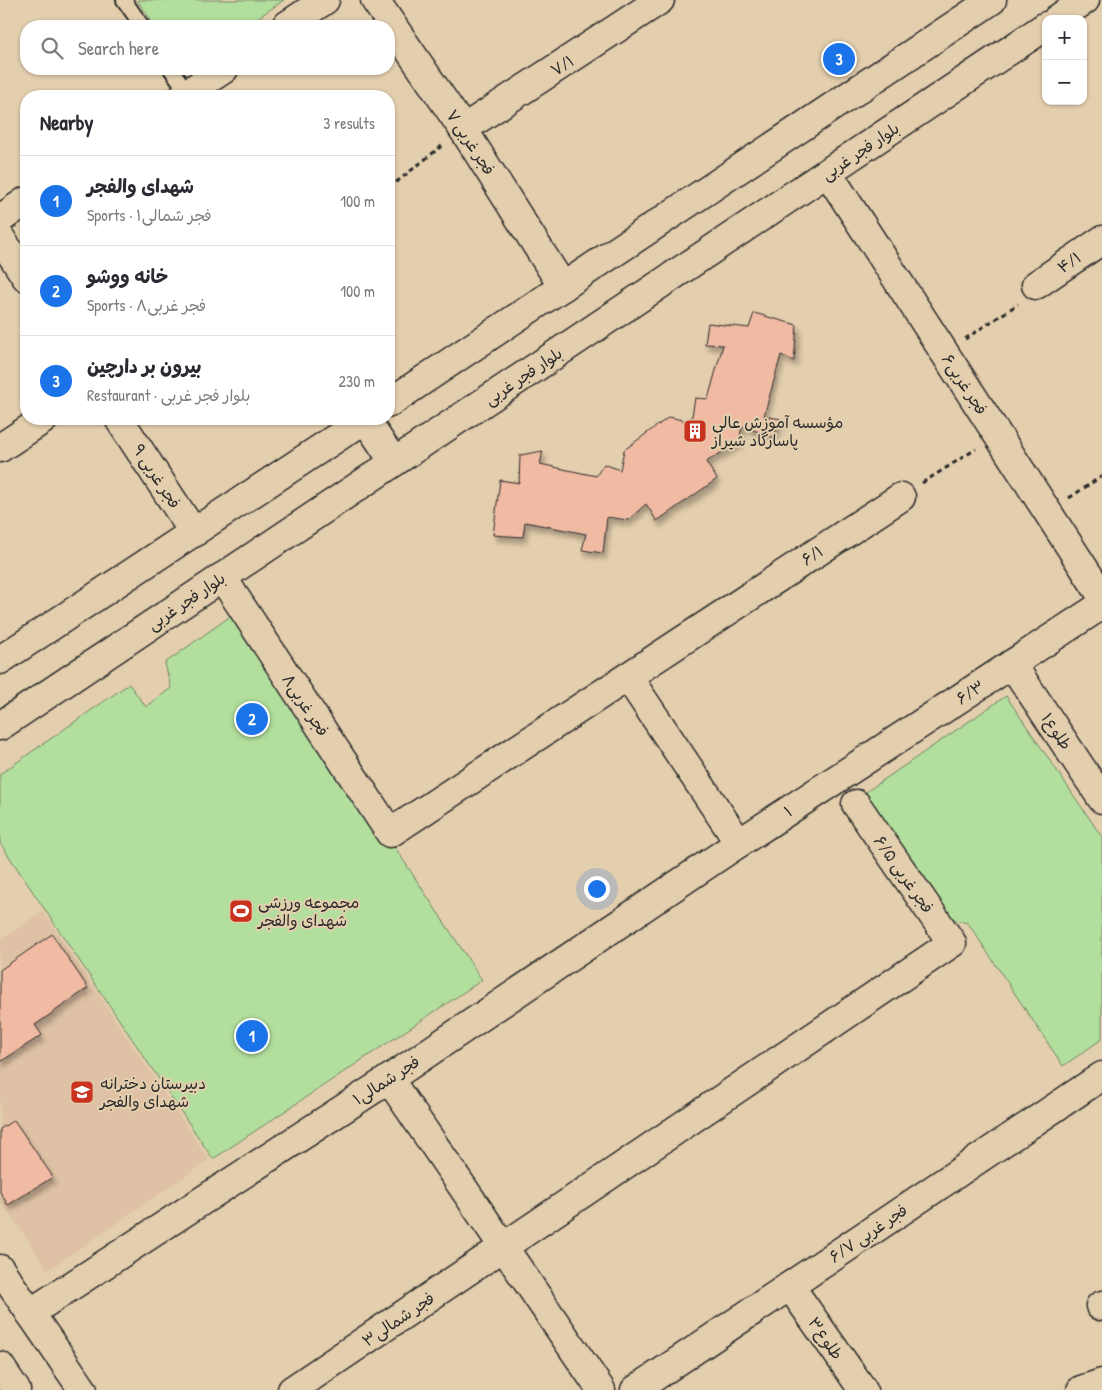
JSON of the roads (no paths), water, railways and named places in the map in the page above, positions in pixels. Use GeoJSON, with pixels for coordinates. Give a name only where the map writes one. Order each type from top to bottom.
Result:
{"type":"FeatureCollection","features":[{"type":"Feature","properties":{"kind":"street"},"geometry":{"type":"LineString","coordinates":[[295,20],[325,0]]}},
{"type":"Feature","properties":{"kind":"street","name":"۷ فجر غربی"},"geometry":{"type":"LineString","coordinates":[[375,0],[389,20]]}},
{"type":"Feature","properties":{"kind":"street","name":"۷/۱"},"geometry":{"type":"LineString","coordinates":[[464,129],[660,0]]}},
{"type":"Feature","properties":{"kind":"street"},"geometry":{"type":"LineString","coordinates":[[395,399],[992,0]]}},
{"type":"Feature","properties":{"kind":"street"},"geometry":{"type":"LineString","coordinates":[[1063,15],[1085,0]]}},
{"type":"Feature","properties":{"kind":"street","name":"۷ فجر غربی"},"geometry":{"type":"LineString","coordinates":[[395,29],[464,129],[563,287]]}},
{"type":"Feature","properties":{"kind":"street","name":"بلوار فجر غربی"},"geometry":{"type":"LineString","coordinates":[[0,726],[1042,29]]}},
{"type":"Feature","properties":{"kind":"street"},"geometry":{"type":"LineString","coordinates":[[192,90],[215,75]]}},
{"type":"Feature","properties":{"kind":"street","name":"فجر غربی۶"},"geometry":{"type":"LineString","coordinates":[[828,173],[1102,596]]}},
{"type":"Feature","properties":{"kind":"street"},"geometry":{"type":"LineString","coordinates":[[0,219],[20,205]]}},
{"type":"Feature","properties":{"kind":"street"},"geometry":{"type":"LineString","coordinates":[[0,237],[20,268]]}},
{"type":"Feature","properties":{"kind":"street","name":"۴/۱"},"geometry":{"type":"LineString","coordinates":[[1036,285],[1102,240]]}},
{"type":"Feature","properties":{"kind":"street"},"geometry":{"type":"LineString","coordinates":[[0,448],[35,425]]}},
{"type":"Feature","properties":{"kind":"street","name":"۹ فجر غربی"},"geometry":{"type":"LineString","coordinates":[[124,425],[194,533]]}},
{"type":"Feature","properties":{"kind":"street"},"geometry":{"type":"LineString","coordinates":[[0,660],[356,425]]}},
{"type":"Feature","properties":{"kind":"street"},"geometry":{"type":"LineString","coordinates":[[369,425],[394,462]]}},
{"type":"Feature","properties":{"kind":"street","name":"۶/۱"},"geometry":{"type":"LineString","coordinates":[[390,833],[901,497]]}},
{"type":"Feature","properties":{"kind":"street","name":"فجر غربی۸"},"geometry":{"type":"LineString","coordinates":[[222,577],[390,833]]}},
{"type":"Feature","properties":{"kind":"street","name":"۶/۳"},"geometry":{"type":"LineString","coordinates":[[837,778],[1102,605]]}},
{"type":"Feature","properties":{"kind":"street","name":"طلوع۱"},"geometry":{"type":"LineString","coordinates":[[1012,664],[1102,799]]}},
{"type":"Feature","properties":{"kind":"street"},"geometry":{"type":"LineString","coordinates":[[628,677],[739,843]]}},
{"type":"Feature","properties":{"kind":"street","name":"۱"},"geometry":{"type":"LineString","coordinates":[[739,843],[837,778]]}},
{"type":"Feature","properties":{"kind":"street","name":"۶/۵ فجر غربی"},"geometry":{"type":"LineString","coordinates":[[856,804],[952,943]]}},
{"type":"Feature","properties":{"kind":"street","name":"فجر شمالی۱"},"geometry":{"type":"LineString","coordinates":[[30,1313],[389,1079],[739,843]]}},
{"type":"Feature","properties":{"kind":"street","name":"فجر شمالی۳"},"geometry":{"type":"LineString","coordinates":[[292,1390],[952,943]]}},
{"type":"Feature","properties":{"kind":"street","name":"۶/۷ فجر غربی"},"geometry":{"type":"LineString","coordinates":[[635,1390],[1102,1076]]}},
{"type":"Feature","properties":{"kind":"street"},"geometry":{"type":"LineString","coordinates":[[389,1079],[601,1390]]}},
{"type":"Feature","properties":{"kind":"street"},"geometry":{"type":"LineString","coordinates":[[0,1269],[83,1390]]}},
{"type":"Feature","properties":{"kind":"street","name":"طلوع۳"},"geometry":{"type":"LineString","coordinates":[[790,1286],[863,1390]]}},
{"type":"Feature","properties":{"kind":"street"},"geometry":{"type":"LineString","coordinates":[[0,1366],[16,1390]]}},
{"type":"Feature","properties":{"kind":"street"},"geometry":{"type":"LineString","coordinates":[[1081,1390],[1102,1383]]}},
{"type":"Feature","properties":{"kind":"lane"},"geometry":{"type":"LineString","coordinates":[[124,0],[138,20]]}},
{"type":"Feature","properties":{"kind":"lane"},"geometry":{"type":"LineString","coordinates":[[174,75],[182,90]]}},
{"type":"Feature","properties":{"kind":"place","name":"بیرون بر دارچین"},"geometry":{"type":"Point","coordinates":[839,59]}},
{"type":"Feature","properties":{"kind":"place","name":"مؤسسه آموزش عالی پاسارگاد شیراز"},"geometry":{"type":"Point","coordinates":[695,431]}},
{"type":"Feature","properties":{"kind":"place","name":"خانه ووشو"},"geometry":{"type":"Point","coordinates":[252,719]}},
{"type":"Feature","properties":{"kind":"place","name":"مجموعه ورزشی شهدای والفجر"},"geometry":{"type":"Point","coordinates":[241,911]}},
{"type":"Feature","properties":{"kind":"place","name":"شهدای والفجر"},"geometry":{"type":"Point","coordinates":[252,1036]}},
{"type":"Feature","properties":{"kind":"place","name":"دبیرستان دخترانه شهدای والفجر"},"geometry":{"type":"Point","coordinates":[82,1092]}}]}
